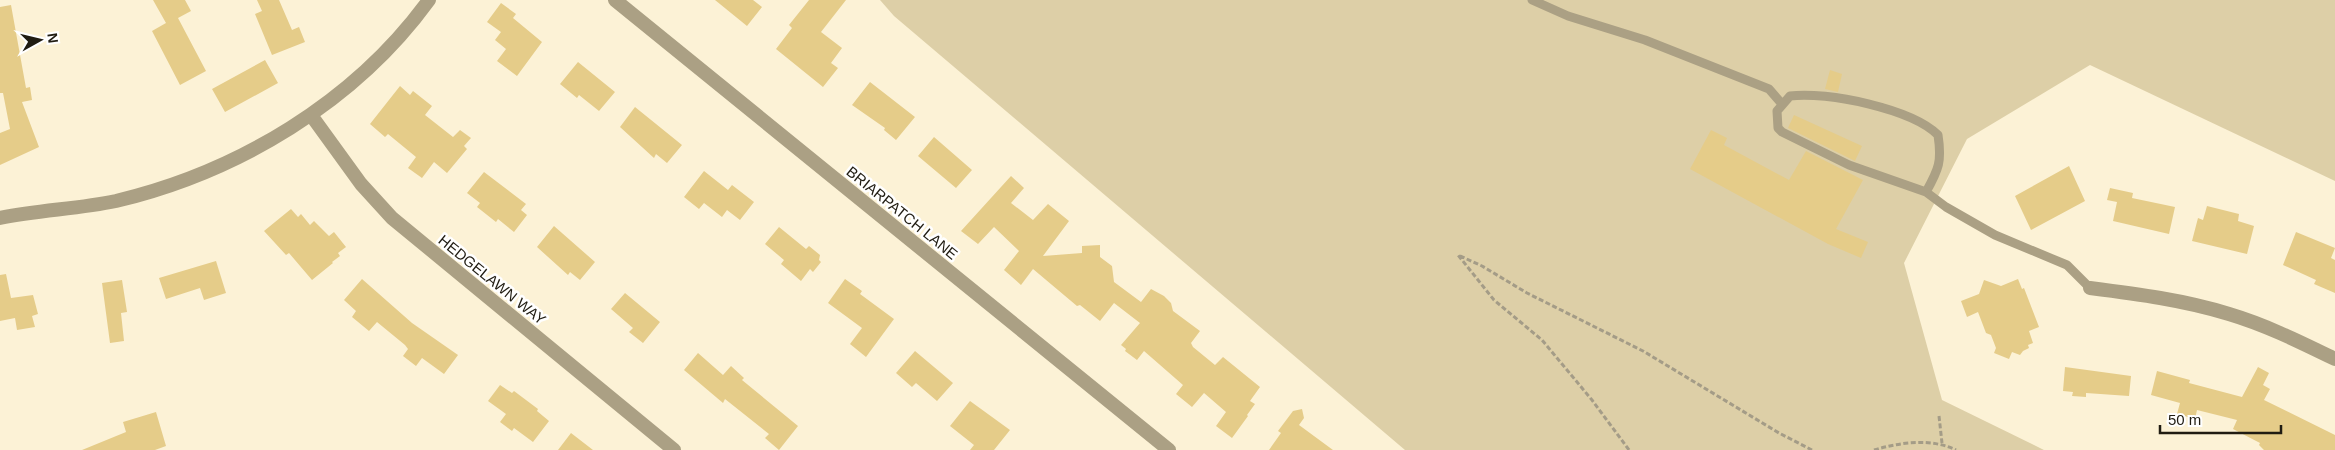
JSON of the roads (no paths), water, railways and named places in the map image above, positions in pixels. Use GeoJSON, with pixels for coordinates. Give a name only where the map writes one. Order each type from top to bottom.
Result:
{"type":"FeatureCollection","features":[{"type":"Feature","properties":{"kind":"street"},"geometry":{"type":"LineString","coordinates":[[0,218],[117,200],[188,179],[234,160],[311,115],[390,48],[429,0]]}},
{"type":"Feature","properties":{"kind":"street","name":"BRIARPATCH LANE"},"geometry":{"type":"LineString","coordinates":[[615,0],[1169,450]]}},
{"type":"Feature","properties":{"kind":"street","name":"HEDGELAWN WAY"},"geometry":{"type":"LineString","coordinates":[[311,115],[361,184],[392,218],[674,450]]}},
{"type":"Feature","properties":{"kind":"street"},"geometry":{"type":"LineString","coordinates":[[2090,288],[2158,297],[2230,314],[2290,337],[2335,359]]}},
{"type":"Feature","properties":{"kind":"lane"},"geometry":{"type":"LineString","coordinates":[[1532,0],[1568,16],[1645,40],[1769,89],[1782,104]]}},
{"type":"Feature","properties":{"kind":"lane"},"geometry":{"type":"LineString","coordinates":[[1926,192],[1938,170],[1941,154],[1938,135],[1917,119],[1894,110],[1808,94],[1790,96],[1782,104],[1776,119],[1778,128],[1782,132],[1849,165],[1926,192],[1946,207],[1995,235],[2067,265],[2090,288]]}}]}
